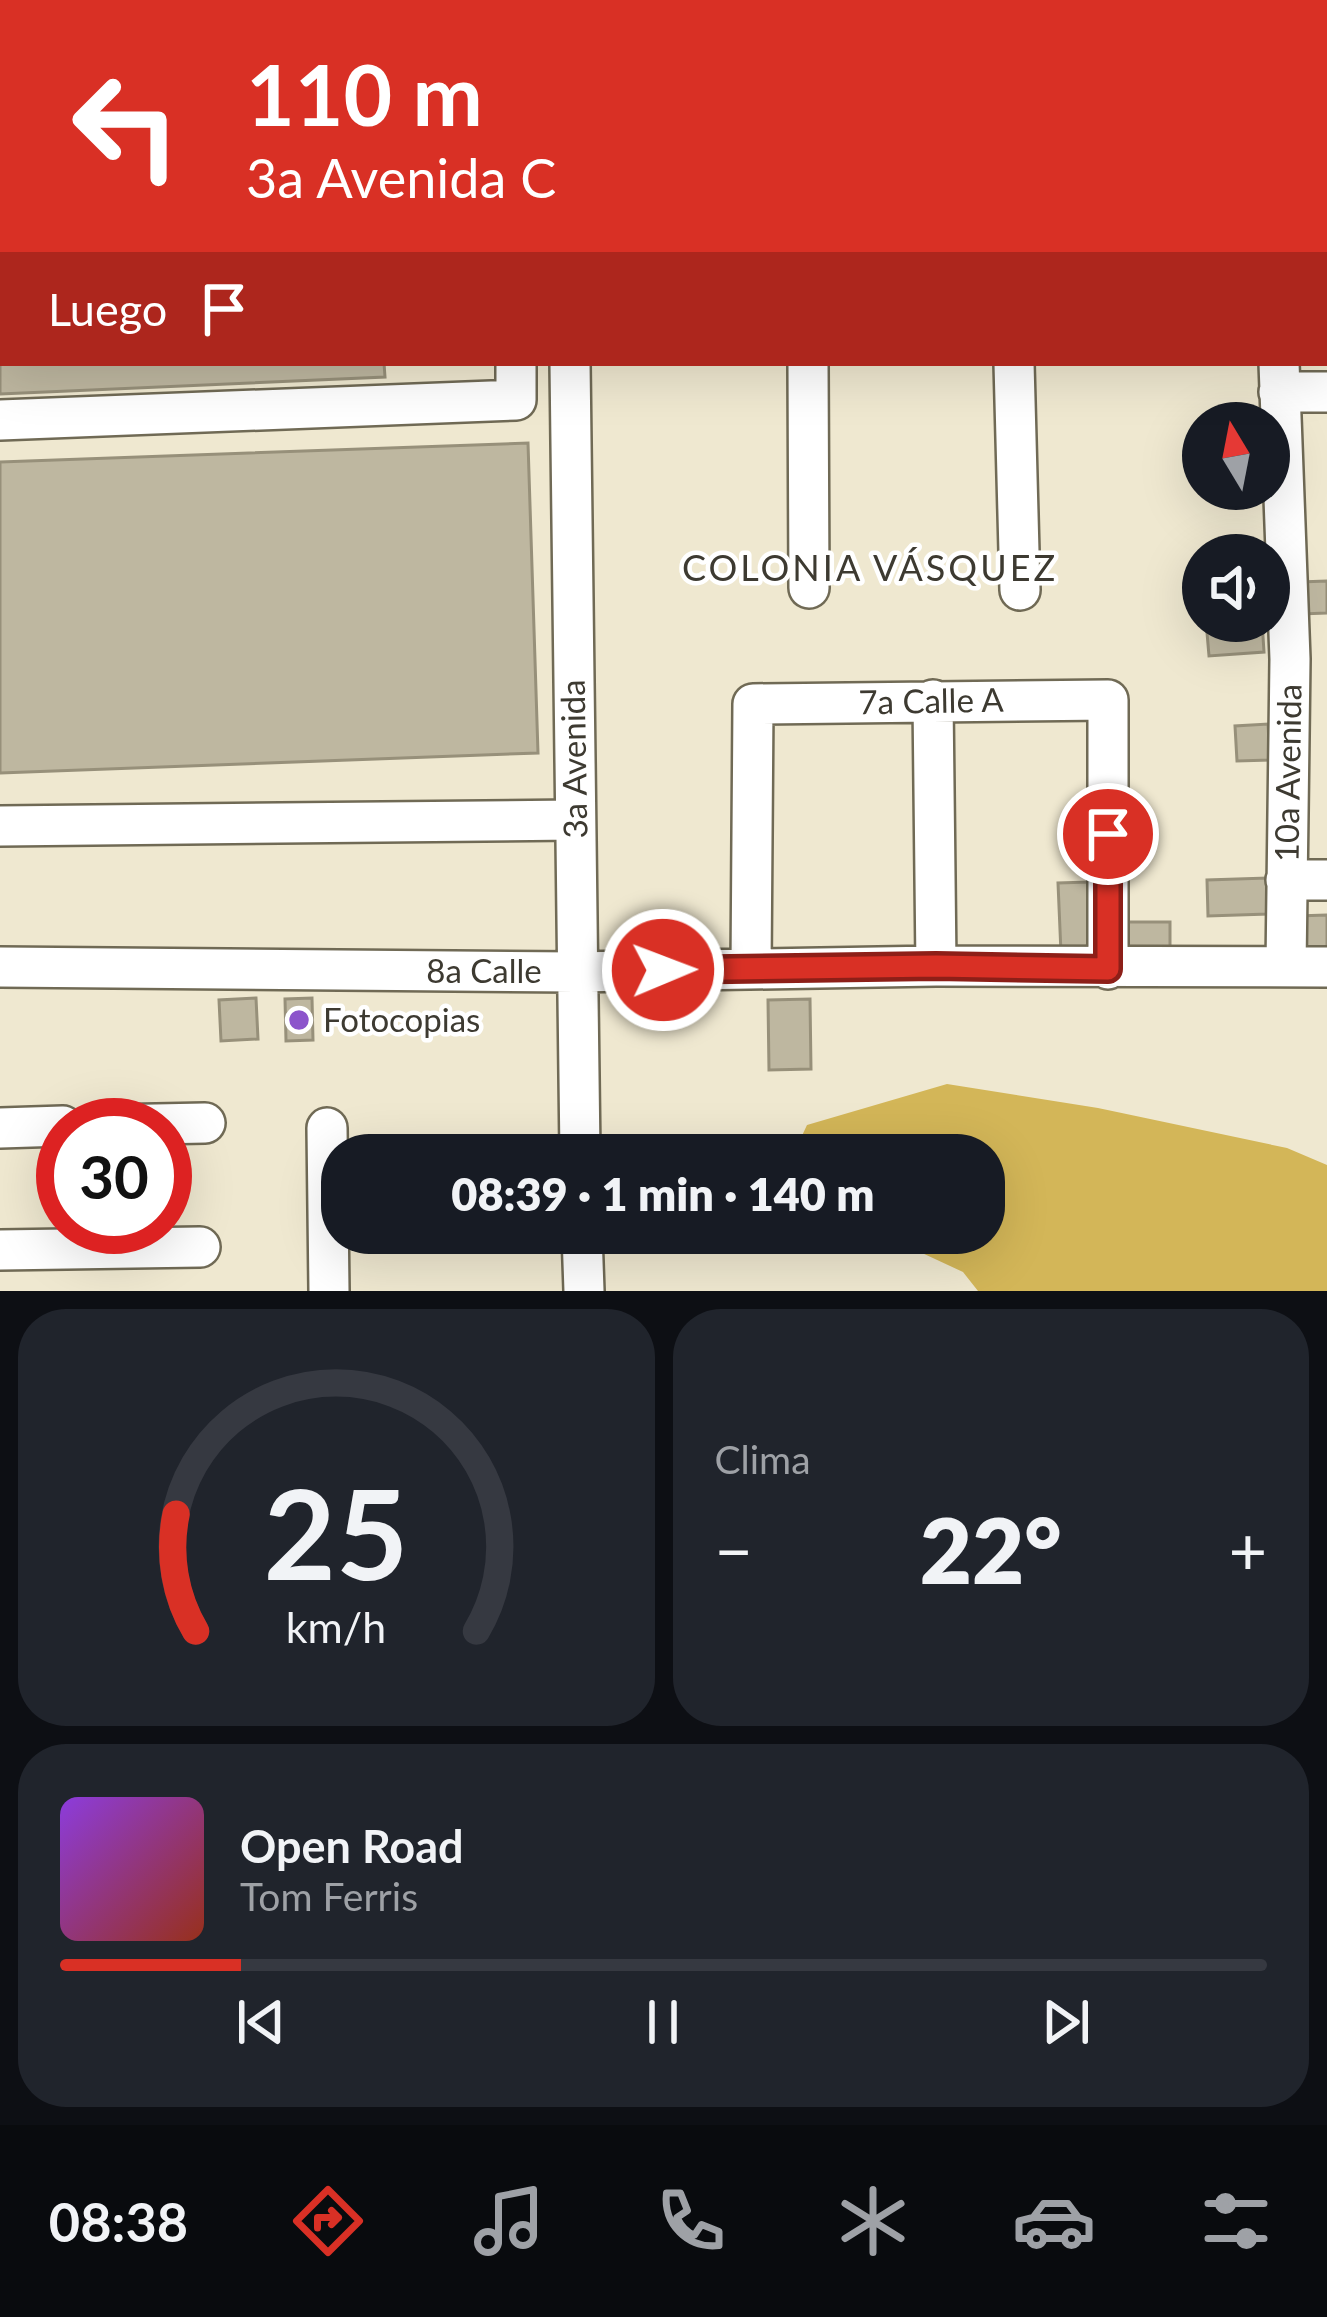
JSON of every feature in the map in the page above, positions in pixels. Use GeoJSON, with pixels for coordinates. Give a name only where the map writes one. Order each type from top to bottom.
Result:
{"type":"FeatureCollection","features":[{"type":"Feature","properties":{"kind":"street"},"geometry":{"type":"LineString","coordinates":[[0,420],[516,400],[515,366]]}},
{"type":"Feature","properties":{"kind":"street","name":"3a Avenida"},"geometry":{"type":"LineString","coordinates":[[570,366],[579,1134]]}},
{"type":"Feature","properties":{"kind":"street"},"geometry":{"type":"LineString","coordinates":[[808,366],[809,588]]}},
{"type":"Feature","properties":{"kind":"street"},"geometry":{"type":"LineString","coordinates":[[1014,366],[1020,590]]}},
{"type":"Feature","properties":{"kind":"street"},"geometry":{"type":"LineString","coordinates":[[1279,377],[1327,392]]}},
{"type":"Feature","properties":{"kind":"street","name":"10a Avenida"},"geometry":{"type":"LineString","coordinates":[[1279,377],[1308,658],[1308,746],[1286,880],[1286,967]]}},
{"type":"Feature","properties":{"kind":"street"},"geometry":{"type":"LineString","coordinates":[[933,700],[936,966]]}},
{"type":"Feature","properties":{"kind":"street","name":"7a Calle A"},"geometry":{"type":"LineString","coordinates":[[751,968],[753,704],[1108,700],[1108,969]]}},
{"type":"Feature","properties":{"kind":"street"},"geometry":{"type":"LineString","coordinates":[[0,826],[575,820]]}},
{"type":"Feature","properties":{"kind":"street"},"geometry":{"type":"LineString","coordinates":[[1286,880],[1327,880]]}},
{"type":"Feature","properties":{"kind":"street","name":"8a Calle"},"geometry":{"type":"LineString","coordinates":[[0,967],[575,972],[1327,967]]}},
{"type":"Feature","properties":{"kind":"street"},"geometry":{"type":"LineString","coordinates":[[192,1123],[205,1123]]}},
{"type":"Feature","properties":{"kind":"street"},"geometry":{"type":"LineString","coordinates":[[0,1128],[36,1127]]}},
{"type":"Feature","properties":{"kind":"street"},"geometry":{"type":"LineString","coordinates":[[327,1128],[329,1291]]}},
{"type":"Feature","properties":{"kind":"street"},"geometry":{"type":"LineString","coordinates":[[0,1250],[200,1247]]}},
{"type":"Feature","properties":{"kind":"street"},"geometry":{"type":"LineString","coordinates":[[583,1254],[584,1291]]}},
{"type":"Feature","properties":{"kind":"shaded area"},"geometry":{"type":"Polygon","coordinates":[[[947,1084],[1098,1108],[1287,1148],[1327,1165],[1327,1291],[978,1291],[963,1272],[924,1254],[1005,1254],[1005,1134],[803,1134],[807,1125],[947,1084]]]}},
{"type":"Feature","properties":{"kind":"building"},"geometry":{"type":"Polygon","coordinates":[[[0,366],[384,366],[385,377],[0,394],[0,366]]]}},
{"type":"Feature","properties":{"kind":"building"},"geometry":{"type":"Polygon","coordinates":[[[528,443],[538,753],[0,773],[0,462],[528,443]]]}},
{"type":"Feature","properties":{"kind":"building"},"geometry":{"type":"Polygon","coordinates":[[[1327,581],[1327,613],[1301,614],[1300,582],[1327,581]]]}},
{"type":"Feature","properties":{"kind":"building"},"geometry":{"type":"Polygon","coordinates":[[[1208,642],[1263,642],[1264,652],[1209,656],[1208,642]]]}},
{"type":"Feature","properties":{"kind":"building"},"geometry":{"type":"Polygon","coordinates":[[[1268,724],[1270,760],[1237,761],[1235,726],[1268,724]]]}},
{"type":"Feature","properties":{"kind":"building"},"geometry":{"type":"Polygon","coordinates":[[[1267,878],[1268,914],[1208,916],[1207,880],[1267,878]]]}},
{"type":"Feature","properties":{"kind":"building"},"geometry":{"type":"Polygon","coordinates":[[[1089,882],[1092,942],[1078,952],[1061,953],[1058,883],[1089,882]]]}},
{"type":"Feature","properties":{"kind":"building"},"geometry":{"type":"Polygon","coordinates":[[[1327,915],[1327,961],[1298,962],[1297,916],[1327,915]]]}},
{"type":"Feature","properties":{"kind":"building"},"geometry":{"type":"Polygon","coordinates":[[[1122,922],[1170,922],[1170,959],[1123,959],[1122,922]]]}},
{"type":"Feature","properties":{"kind":"building"},"geometry":{"type":"Polygon","coordinates":[[[256,998],[258,1039],[221,1041],[219,1000],[256,998]]]}},
{"type":"Feature","properties":{"kind":"building","name":"Fotocopias"},"geometry":{"type":"Polygon","coordinates":[[[312,998],[313,1040],[286,1041],[285,999],[312,998]]]}},
{"type":"Feature","properties":{"kind":"building"},"geometry":{"type":"Polygon","coordinates":[[[810,999],[811,1069],[769,1070],[768,1000],[810,999]]]}},
{"type":"Feature","properties":{"kind":"place","name":"Fotocopias"},"geometry":{"type":"Point","coordinates":[299,1020]}},
{"type":"Feature","properties":{"kind":"district","name":"COLONIA VÁSQUEZ"},"geometry":{"type":"Point","coordinates":[870,568]}},
{"type":"Feature","properties":{"kind":"route"},"geometry":{"type":"LineString","coordinates":[[663,970],[1108,969],[1108,834]]}}]}
